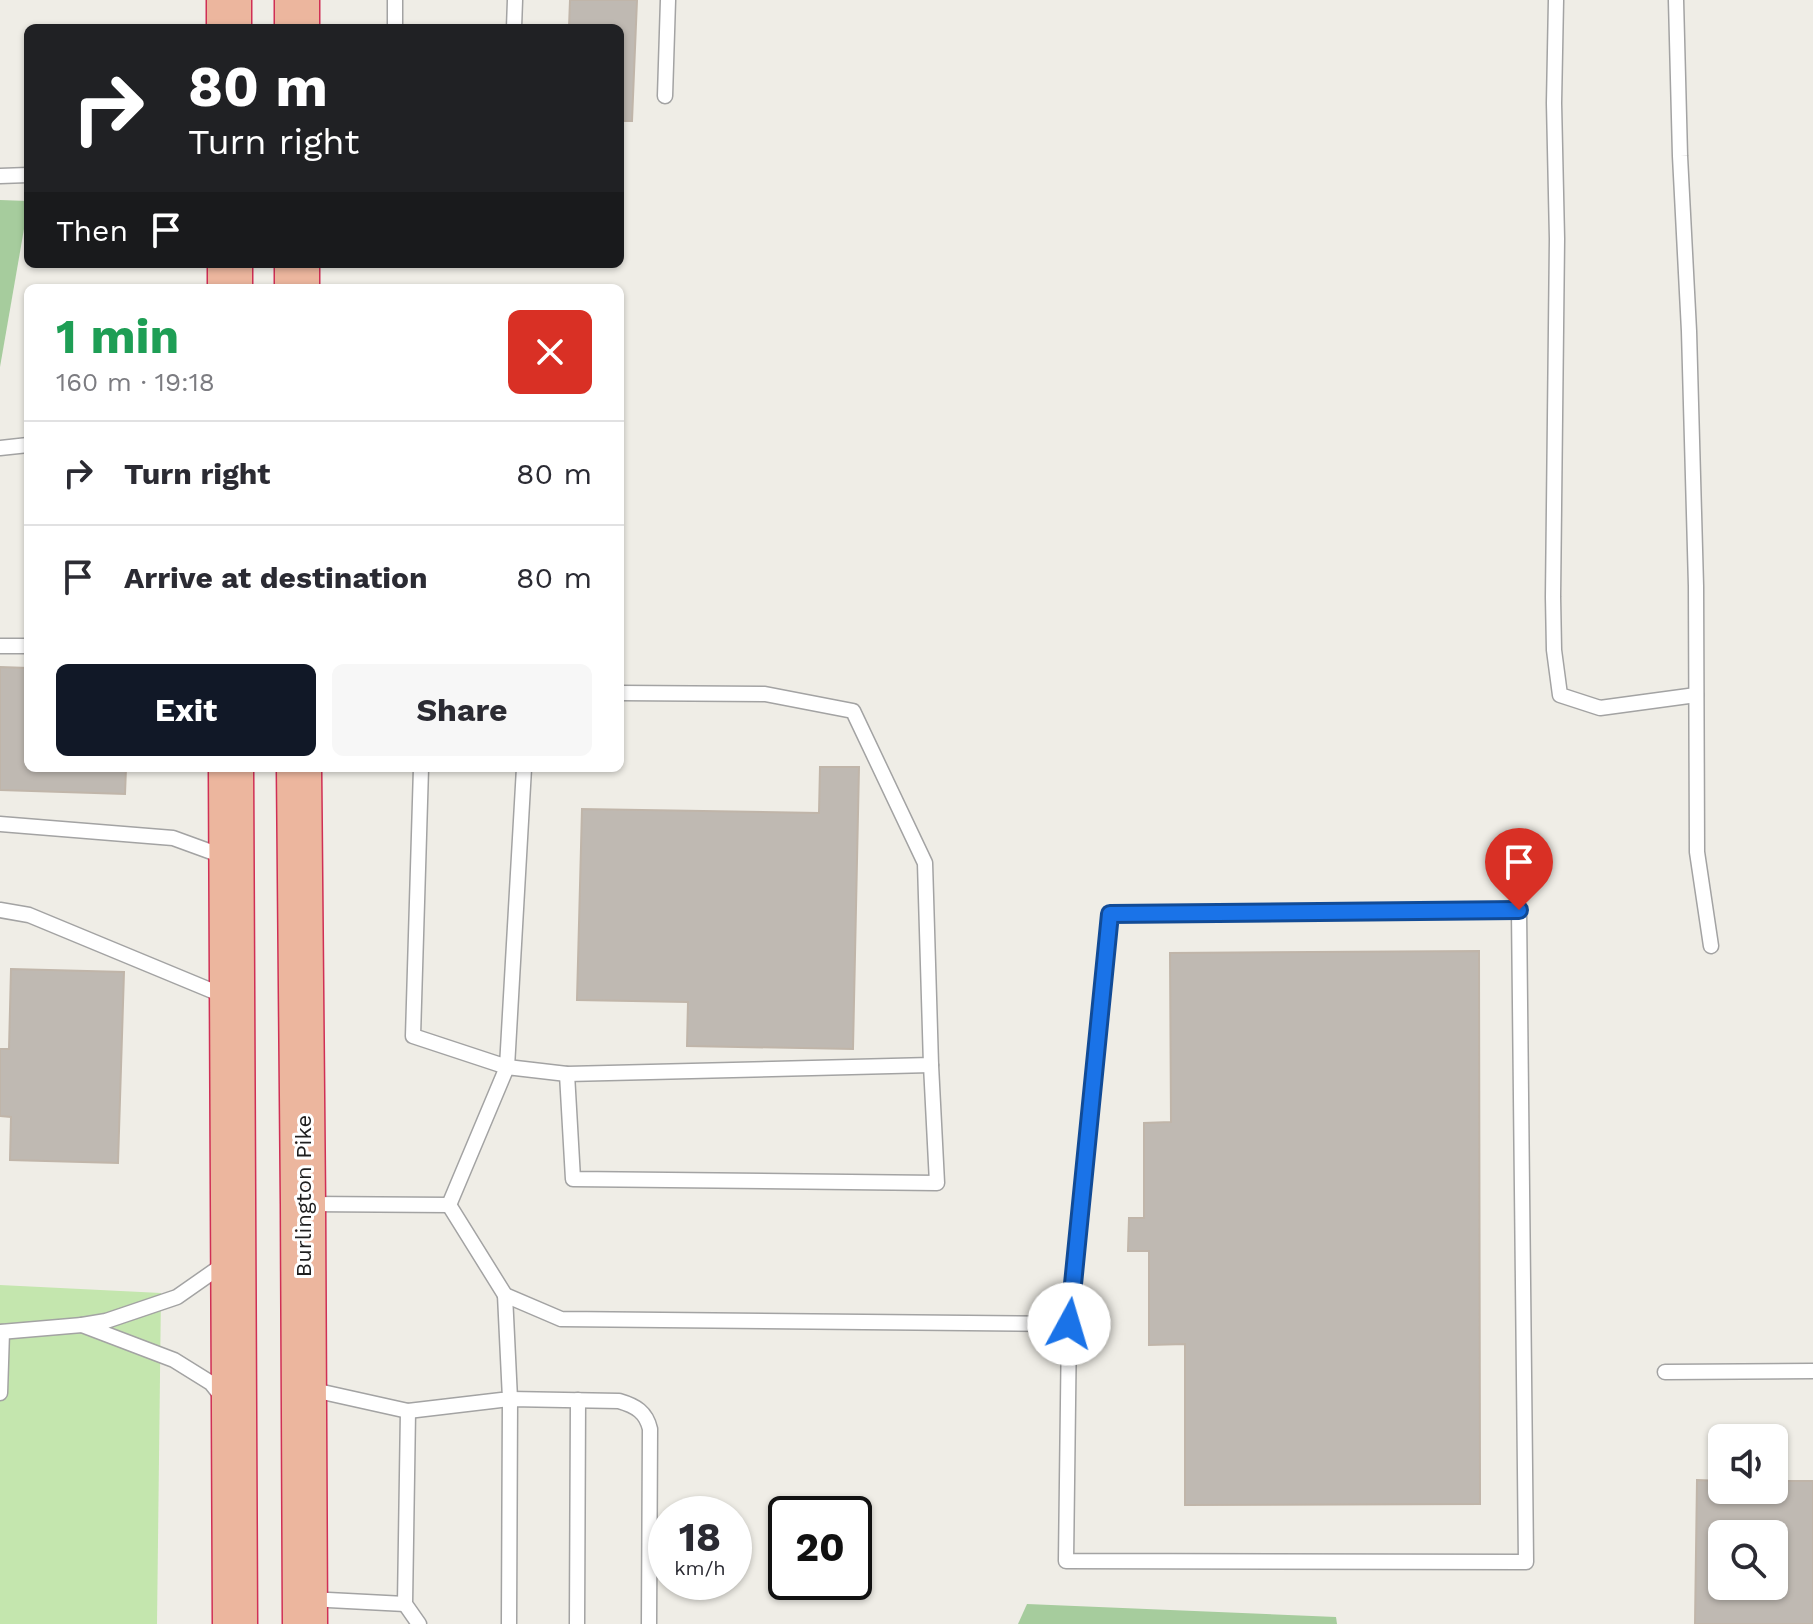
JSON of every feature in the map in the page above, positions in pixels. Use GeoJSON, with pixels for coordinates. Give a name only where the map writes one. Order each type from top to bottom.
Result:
{"type":"FeatureCollection","features":[{"type":"Feature","properties":{"kind":"highway"},"geometry":{"type":"LineString","coordinates":[[229,0],[229,24]]}},
{"type":"Feature","properties":{"kind":"highway"},"geometry":{"type":"LineString","coordinates":[[297,0],[297,24]]}},
{"type":"Feature","properties":{"kind":"highway"},"geometry":{"type":"LineString","coordinates":[[231,772],[234,1616]]}},
{"type":"Feature","properties":{"kind":"highway","name":"Burlington Pike"},"geometry":{"type":"LineString","coordinates":[[299,772],[305,1612]]}},
{"type":"Feature","properties":{"kind":"lane"},"geometry":{"type":"LineString","coordinates":[[395,0],[395,24]]}},
{"type":"Feature","properties":{"kind":"lane"},"geometry":{"type":"LineString","coordinates":[[514,24],[515,0]]}},
{"type":"Feature","properties":{"kind":"lane"},"geometry":{"type":"LineString","coordinates":[[665,96],[668,0]]}},
{"type":"Feature","properties":{"kind":"lane"},"geometry":{"type":"LineString","coordinates":[[1556,0],[1553,597],[1554,650],[1560,695],[1600,708],[1696,695]]}},
{"type":"Feature","properties":{"kind":"lane"},"geometry":{"type":"LineString","coordinates":[[1676,0],[1696,586],[1697,852],[1711,946]]}},
{"type":"Feature","properties":{"kind":"lane"},"geometry":{"type":"LineString","coordinates":[[0,176],[24,175]]}},
{"type":"Feature","properties":{"kind":"lane"},"geometry":{"type":"LineString","coordinates":[[0,448],[24,445]]}},
{"type":"Feature","properties":{"kind":"lane"},"geometry":{"type":"LineString","coordinates":[[0,646],[24,646]]}},
{"type":"Feature","properties":{"kind":"lane"},"geometry":{"type":"LineString","coordinates":[[567,1074],[573,1179],[937,1183],[925,863],[853,711],[765,694],[624,693]]}},
{"type":"Feature","properties":{"kind":"lane"},"geometry":{"type":"LineString","coordinates":[[421,772],[413,1036],[507,1067],[567,1074],[931,1065]]}},
{"type":"Feature","properties":{"kind":"lane"},"geometry":{"type":"LineString","coordinates":[[449,1205],[507,1067],[524,772]]}},
{"type":"Feature","properties":{"kind":"lane"},"geometry":{"type":"LineString","coordinates":[[0,824],[173,838],[232,859]]}},
{"type":"Feature","properties":{"kind":"lane"},"geometry":{"type":"LineString","coordinates":[[0,910],[29,915],[232,1000]]}},
{"type":"Feature","properties":{"kind":"lane"},"geometry":{"type":"LineString","coordinates":[[1519,910],[1526,1562],[1066,1561],[1069,1324],[1110,914],[1519,910]]}},
{"type":"Feature","properties":{"kind":"lane"},"geometry":{"type":"LineString","coordinates":[[303,1204],[449,1205]]}},
{"type":"Feature","properties":{"kind":"lane"},"geometry":{"type":"LineString","coordinates":[[449,1205],[505,1295],[510,1399],[509,1624]]}},
{"type":"Feature","properties":{"kind":"lane"},"geometry":{"type":"LineString","coordinates":[[0,1393],[1,1332],[106,1321],[177,1297],[233,1257]]}},
{"type":"Feature","properties":{"kind":"lane"},"geometry":{"type":"LineString","coordinates":[[505,1295],[561,1319],[1069,1324]]}},
{"type":"Feature","properties":{"kind":"lane"},"geometry":{"type":"LineString","coordinates":[[82,1325],[174,1360],[211,1383],[234,1413]]}},
{"type":"Feature","properties":{"kind":"lane"},"geometry":{"type":"LineString","coordinates":[[1665,1372],[1813,1371]]}},
{"type":"Feature","properties":{"kind":"lane"},"geometry":{"type":"LineString","coordinates":[[304,1388],[408,1411],[510,1399],[619,1401],[642,1411],[650,1429],[649,1624]]}},
{"type":"Feature","properties":{"kind":"lane"},"geometry":{"type":"LineString","coordinates":[[577,1624],[578,1400]]}},
{"type":"Feature","properties":{"kind":"lane"},"geometry":{"type":"LineString","coordinates":[[408,1411],[405,1604],[419,1624]]}},
{"type":"Feature","properties":{"kind":"lane"},"geometry":{"type":"LineString","coordinates":[[305,1612],[405,1604]]}},
{"type":"Feature","properties":{"kind":"green space"},"geometry":{"type":"Polygon","coordinates":[[[0,200],[24,201],[24,229],[0,367],[0,200]]]}},
{"type":"Feature","properties":{"kind":"green space"},"geometry":{"type":"Polygon","coordinates":[[[0,1285],[161,1293],[157,1624],[0,1624],[0,1285]]]}},
{"type":"Feature","properties":{"kind":"green space"},"geometry":{"type":"Polygon","coordinates":[[[1027,1604],[1336,1617],[1337,1624],[1018,1624],[1027,1604]]]}},
{"type":"Feature","properties":{"kind":"building"},"geometry":{"type":"Polygon","coordinates":[[[570,0],[637,0],[632,121],[624,121],[624,24],[569,24],[570,0]]]}},
{"type":"Feature","properties":{"kind":"building"},"geometry":{"type":"Polygon","coordinates":[[[0,667],[24,668],[24,772],[126,772],[125,794],[0,790],[0,667]]]}},
{"type":"Feature","properties":{"kind":"building"},"geometry":{"type":"Polygon","coordinates":[[[820,767],[859,767],[853,1049],[687,1046],[688,1002],[577,1000],[582,809],[819,813],[820,767]]]}},
{"type":"Feature","properties":{"kind":"building"},"geometry":{"type":"Polygon","coordinates":[[[1479,951],[1480,1504],[1185,1505],[1185,1344],[1149,1345],[1149,1251],[1128,1251],[1129,1218],[1144,1218],[1144,1123],[1171,1122],[1170,953],[1479,951]]]}},
{"type":"Feature","properties":{"kind":"building"},"geometry":{"type":"Polygon","coordinates":[[[11,969],[124,972],[118,1163],[10,1160],[11,1117],[0,1116],[0,1049],[9,1049],[11,969]]]}},
{"type":"Feature","properties":{"kind":"building"},"geometry":{"type":"Polygon","coordinates":[[[1697,1480],[1708,1480],[1708,1504],[1788,1504],[1788,1481],[1813,1481],[1813,1624],[1695,1624],[1697,1480]]]}},
{"type":"Feature","properties":{"kind":"route"},"geometry":{"type":"LineString","coordinates":[[1069,1324],[1110,914],[1519,910]]}}]}
